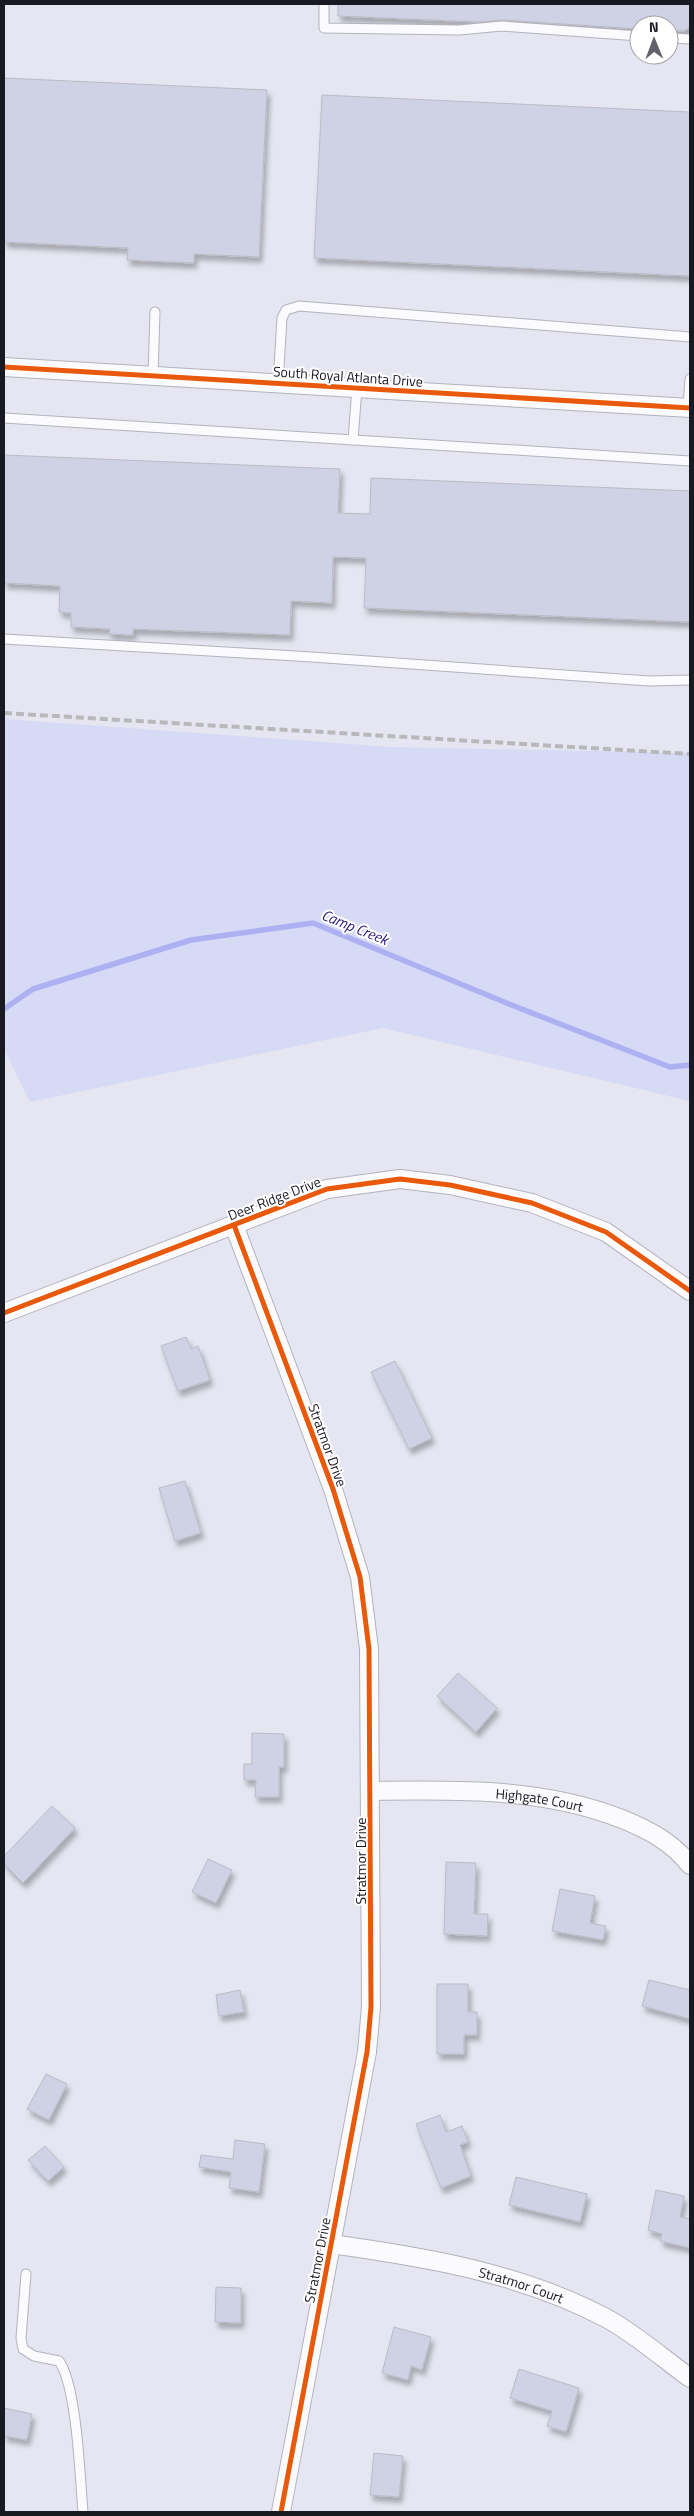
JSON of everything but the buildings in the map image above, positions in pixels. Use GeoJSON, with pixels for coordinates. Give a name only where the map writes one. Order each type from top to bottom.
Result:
{"type":"FeatureCollection","features":[{"type":"Feature","properties":{"kind":"street","name":"South Royal Atlanta Drive"},"geometry":{"type":"LineString","coordinates":[[4,367],[689,408]]}},
{"type":"Feature","properties":{"kind":"street","name":"Deer Ridge Drive"},"geometry":{"type":"LineString","coordinates":[[4,1313],[327,1189],[400,1179],[450,1185],[532,1203],[606,1232],[690,1290]]}},
{"type":"Feature","properties":{"kind":"street","name":"Stratmor Drive"},"geometry":{"type":"LineString","coordinates":[[234,1225],[333,1489],[360,1577],[369,1649],[371,2007],[368,2052],[281,2512]]}},
{"type":"Feature","properties":{"kind":"street","name":"Highgate Court"},"geometry":{"type":"LineString","coordinates":[[371,1791],[485,1790],[546,1797],[598,1810],[649,1830],[678,1850],[690,1865]]}},
{"type":"Feature","properties":{"kind":"street","name":"Stratmor Court"},"geometry":{"type":"LineString","coordinates":[[331,2244],[456,2264],[526,2284],[607,2319],[690,2378]]}},
{"type":"Feature","properties":{"kind":"lane"},"geometry":{"type":"LineString","coordinates":[[324,4],[324,28],[459,30],[502,26],[629,35]]}},
{"type":"Feature","properties":{"kind":"lane"},"geometry":{"type":"LineString","coordinates":[[278,383],[282,318],[286,310],[299,306],[690,336]]}},
{"type":"Feature","properties":{"kind":"lane"},"geometry":{"type":"LineString","coordinates":[[153,376],[155,312]]}},
{"type":"Feature","properties":{"kind":"lane"},"geometry":{"type":"LineString","coordinates":[[689,408],[690,379]]}},
{"type":"Feature","properties":{"kind":"lane"},"geometry":{"type":"LineString","coordinates":[[353,440],[357,388]]}},
{"type":"Feature","properties":{"kind":"lane"},"geometry":{"type":"LineString","coordinates":[[4,418],[690,461]]}},
{"type":"Feature","properties":{"kind":"lane"},"geometry":{"type":"LineString","coordinates":[[4,639],[312,657],[649,681],[690,680]]}},
{"type":"Feature","properties":{"kind":"lane"},"geometry":{"type":"LineString","coordinates":[[26,2274],[21,2338],[23,2349],[34,2356],[59,2361],[64,2368],[74,2418],[84,2512]]}},
{"type":"Feature","properties":{"kind":"shaded area"},"geometry":{"type":"Polygon","coordinates":[[[4,719],[392,747],[690,753],[690,1101],[383,1028],[30,1102],[4,1049],[4,719]]]}},
{"type":"Feature","properties":{"kind":"waterway","name":"Camp Creek"},"geometry":{"type":"LineString","coordinates":[[4,1009],[33,989],[191,940],[313,923],[509,1004],[670,1067],[690,1065]]}},
{"type":"Feature","properties":{"kind":"railway"},"geometry":{"type":"LineString","coordinates":[[4,713],[690,754]]}},
{"type":"Feature","properties":{"kind":"cycle path"},"geometry":{"type":"LineString","coordinates":[[4,367],[690,408]]}},
{"type":"Feature","properties":{"kind":"cycle path"},"geometry":{"type":"LineString","coordinates":[[4,1313],[327,1189],[400,1179],[450,1185],[532,1203],[606,1232],[690,1291]]}},
{"type":"Feature","properties":{"kind":"cycle path"},"geometry":{"type":"LineString","coordinates":[[234,1225],[333,1489],[360,1577],[369,1649],[371,2007],[367,2052],[281,2512]]}}]}
